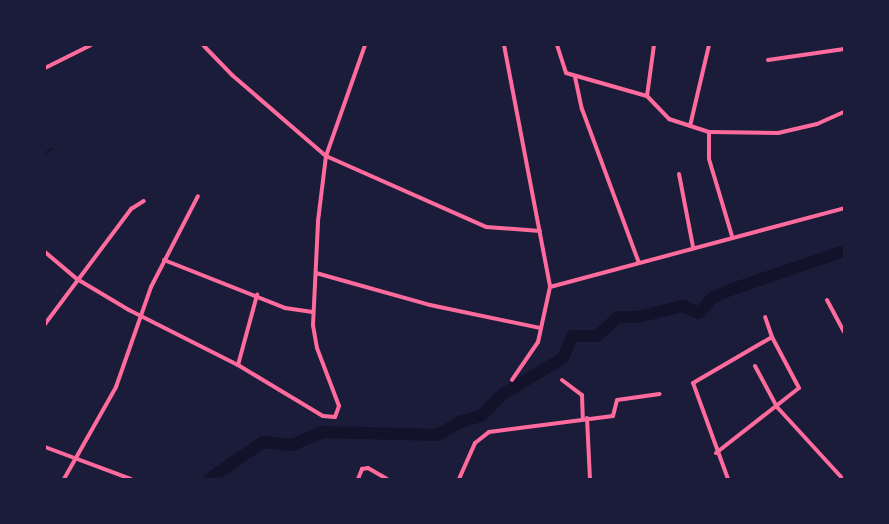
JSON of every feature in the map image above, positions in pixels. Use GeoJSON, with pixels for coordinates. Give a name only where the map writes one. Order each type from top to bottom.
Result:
{"type":"FeatureCollection","features":[{"type":"Feature","properties":{"kind":"street"},"geometry":{"type":"LineString","coordinates":[[45,68],[91,45]]}},
{"type":"Feature","properties":{"kind":"street"},"geometry":{"type":"LineString","coordinates":[[203,45],[232,75],[326,156],[486,227],[540,231]]}},
{"type":"Feature","properties":{"kind":"street"},"geometry":{"type":"LineString","coordinates":[[45,252],[77,279],[140,316],[238,365],[323,416],[335,417],[339,406],[317,348],[313,312],[316,273],[326,156],[365,45]]}},
{"type":"Feature","properties":{"kind":"street"},"geometry":{"type":"LineString","coordinates":[[504,45],[550,287],[538,342],[512,380]]}},
{"type":"Feature","properties":{"kind":"street"},"geometry":{"type":"LineString","coordinates":[[557,45],[564,70],[575,77],[595,79],[647,96],[669,119],[709,132],[778,133],[818,124],[844,112]]}},
{"type":"Feature","properties":{"kind":"street"},"geometry":{"type":"LineString","coordinates":[[647,96],[654,45]]}},
{"type":"Feature","properties":{"kind":"street"},"geometry":{"type":"LineString","coordinates":[[690,126],[709,45]]}},
{"type":"Feature","properties":{"kind":"street"},"geometry":{"type":"LineString","coordinates":[[768,60],[844,49]]}},
{"type":"Feature","properties":{"kind":"street"},"geometry":{"type":"LineString","coordinates":[[575,77],[582,109],[639,262]]}},
{"type":"Feature","properties":{"kind":"street"},"geometry":{"type":"LineString","coordinates":[[709,132],[709,159],[732,236]]}},
{"type":"Feature","properties":{"kind":"street"},"geometry":{"type":"LineString","coordinates":[[679,174],[693,247]]}},
{"type":"Feature","properties":{"kind":"street"},"geometry":{"type":"LineString","coordinates":[[64,479],[116,387],[140,316],[164,260],[198,196]]}},
{"type":"Feature","properties":{"kind":"street"},"geometry":{"type":"LineString","coordinates":[[45,324],[131,209],[144,201]]}},
{"type":"Feature","properties":{"kind":"street"},"geometry":{"type":"LineString","coordinates":[[550,287],[732,236],[844,208]]}},
{"type":"Feature","properties":{"kind":"street"},"geometry":{"type":"LineString","coordinates":[[164,260],[290,310],[313,312]]}},
{"type":"Feature","properties":{"kind":"street"},"geometry":{"type":"LineString","coordinates":[[316,273],[430,305],[540,328]]}},
{"type":"Feature","properties":{"kind":"street"},"geometry":{"type":"LineString","coordinates":[[238,365],[256,295]]}},
{"type":"Feature","properties":{"kind":"street"},"geometry":{"type":"LineString","coordinates":[[827,300],[844,332]]}},
{"type":"Feature","properties":{"kind":"street"},"geometry":{"type":"LineString","coordinates":[[716,453],[796,392],[799,384],[772,337],[765,317]]}},
{"type":"Feature","properties":{"kind":"street"},"geometry":{"type":"LineString","coordinates":[[728,479],[716,453],[693,388],[694,380],[772,337]]}},
{"type":"Feature","properties":{"kind":"street"},"geometry":{"type":"LineString","coordinates":[[755,366],[777,407],[843,479]]}},
{"type":"Feature","properties":{"kind":"street"},"geometry":{"type":"LineString","coordinates":[[562,380],[582,395],[590,479]]}},
{"type":"Feature","properties":{"kind":"street"},"geometry":{"type":"LineString","coordinates":[[459,479],[478,438],[500,430],[615,414],[619,399],[660,394]]}},
{"type":"Feature","properties":{"kind":"street"},"geometry":{"type":"LineString","coordinates":[[45,447],[131,479]]}},
{"type":"Feature","properties":{"kind":"street"},"geometry":{"type":"LineString","coordinates":[[358,479],[362,469],[368,468],[387,479]]}},
{"type":"Feature","properties":{"kind":"waterway"},"geometry":{"type":"LineString","coordinates":[[45,154],[51,149]]}},
{"type":"Feature","properties":{"kind":"waterway"},"geometry":{"type":"LineString","coordinates":[[209,479],[263,442],[292,445],[323,432],[438,435],[460,422],[481,416],[503,394],[563,358],[572,336],[597,336],[618,317],[637,317],[683,306],[699,313],[712,298],[730,290],[844,251]]}}]}
